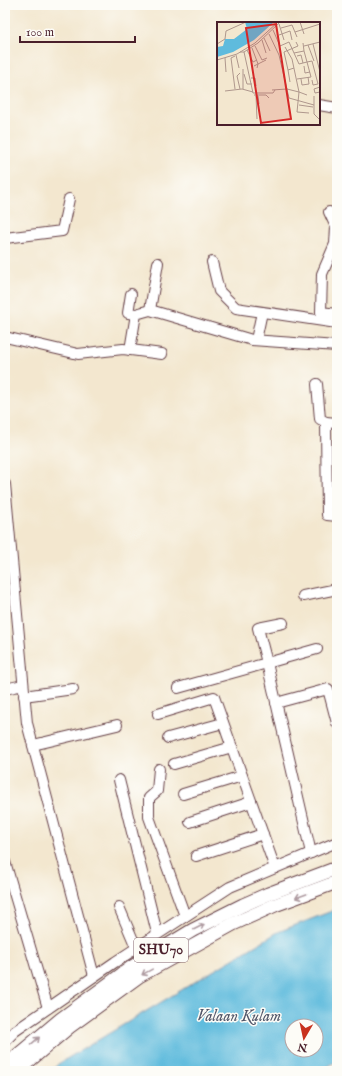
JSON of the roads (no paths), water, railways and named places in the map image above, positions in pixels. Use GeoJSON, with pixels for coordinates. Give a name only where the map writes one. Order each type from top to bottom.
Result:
{"type":"FeatureCollection","features":[{"type":"Feature","properties":{"kind":"main road","name":"SHU70"},"geometry":{"type":"LineString","coordinates":[[5,1066],[65,1023],[139,976],[233,924],[275,905],[332,874]]}},
{"type":"Feature","properties":{"kind":"main road","name":"SHU70"},"geometry":{"type":"LineString","coordinates":[[16,1071],[65,1023]]}},
{"type":"Feature","properties":{"kind":"street"},"geometry":{"type":"LineString","coordinates":[[320,105],[337,108]]}},
{"type":"Feature","properties":{"kind":"street"},"geometry":{"type":"LineString","coordinates":[[5,238],[62,231],[69,199]]}},
{"type":"Feature","properties":{"kind":"street"},"geometry":{"type":"LineString","coordinates":[[330,212],[336,227],[335,244],[322,274],[321,312],[337,314]]}},
{"type":"Feature","properties":{"kind":"street"},"geometry":{"type":"LineString","coordinates":[[212,262],[219,291],[236,308],[337,323]]}},
{"type":"Feature","properties":{"kind":"street"},"geometry":{"type":"LineString","coordinates":[[150,310],[158,263]]}},
{"type":"Feature","properties":{"kind":"street"},"geometry":{"type":"LineString","coordinates":[[132,294],[128,313],[136,314],[150,310],[252,340],[337,346]]}},
{"type":"Feature","properties":{"kind":"street"},"geometry":{"type":"LineString","coordinates":[[256,340],[262,312]]}},
{"type":"Feature","properties":{"kind":"street"},"geometry":{"type":"LineString","coordinates":[[130,350],[136,314]]}},
{"type":"Feature","properties":{"kind":"street"},"geometry":{"type":"LineString","coordinates":[[5,337],[78,354],[123,349],[162,354]]}},
{"type":"Feature","properties":{"kind":"street"},"geometry":{"type":"LineString","coordinates":[[317,384],[320,419],[326,422],[337,423]]}},
{"type":"Feature","properties":{"kind":"street"},"geometry":{"type":"LineString","coordinates":[[326,422],[327,515],[337,516]]}},
{"type":"Feature","properties":{"kind":"street"},"geometry":{"type":"LineString","coordinates":[[5,484],[8,544],[27,724],[94,976]]}},
{"type":"Feature","properties":{"kind":"street"},"geometry":{"type":"LineString","coordinates":[[303,596],[337,590]]}},
{"type":"Feature","properties":{"kind":"street"},"geometry":{"type":"LineString","coordinates":[[283,623],[258,628],[311,852]]}},
{"type":"Feature","properties":{"kind":"street"},"geometry":{"type":"LineString","coordinates":[[178,688],[317,649]]}},
{"type":"Feature","properties":{"kind":"street"},"geometry":{"type":"LineString","coordinates":[[5,688],[24,691],[72,689]]}},
{"type":"Feature","properties":{"kind":"street"},"geometry":{"type":"LineString","coordinates":[[276,703],[328,689],[337,723]]}},
{"type":"Feature","properties":{"kind":"street"},"geometry":{"type":"LineString","coordinates":[[158,714],[214,697],[275,868]]}},
{"type":"Feature","properties":{"kind":"street"},"geometry":{"type":"LineString","coordinates":[[168,738],[223,723]]}},
{"type":"Feature","properties":{"kind":"street"},"geometry":{"type":"LineString","coordinates":[[32,745],[117,725]]}},
{"type":"Feature","properties":{"kind":"street"},"geometry":{"type":"LineString","coordinates":[[174,764],[232,747]]}},
{"type":"Feature","properties":{"kind":"street"},"geometry":{"type":"LineString","coordinates":[[159,770],[157,791],[149,798],[149,817],[185,916]]}},
{"type":"Feature","properties":{"kind":"street"},"geometry":{"type":"LineString","coordinates":[[183,794],[242,776]]}},
{"type":"Feature","properties":{"kind":"street"},"geometry":{"type":"LineString","coordinates":[[119,780],[157,933]]}},
{"type":"Feature","properties":{"kind":"street"},"geometry":{"type":"LineString","coordinates":[[190,822],[251,802]]}},
{"type":"Feature","properties":{"kind":"street"},"geometry":{"type":"LineString","coordinates":[[196,856],[263,834]]}},
{"type":"Feature","properties":{"kind":"street"},"geometry":{"type":"LineString","coordinates":[[5,1041],[15,1031],[136,947],[230,887],[337,842]]}},
{"type":"Feature","properties":{"kind":"street"},"geometry":{"type":"LineString","coordinates":[[5,862],[48,1008]]}},
{"type":"Feature","properties":{"kind":"street"},"geometry":{"type":"LineString","coordinates":[[119,907],[136,947]]}},
{"type":"Feature","properties":{"kind":"water","name":"Valaan Kulam"},"geometry":{"type":"Polygon","coordinates":[[[337,909],[337,1061],[327,1067],[328,1071],[51,1071],[58,1064],[278,932],[337,909]]]}}]}
